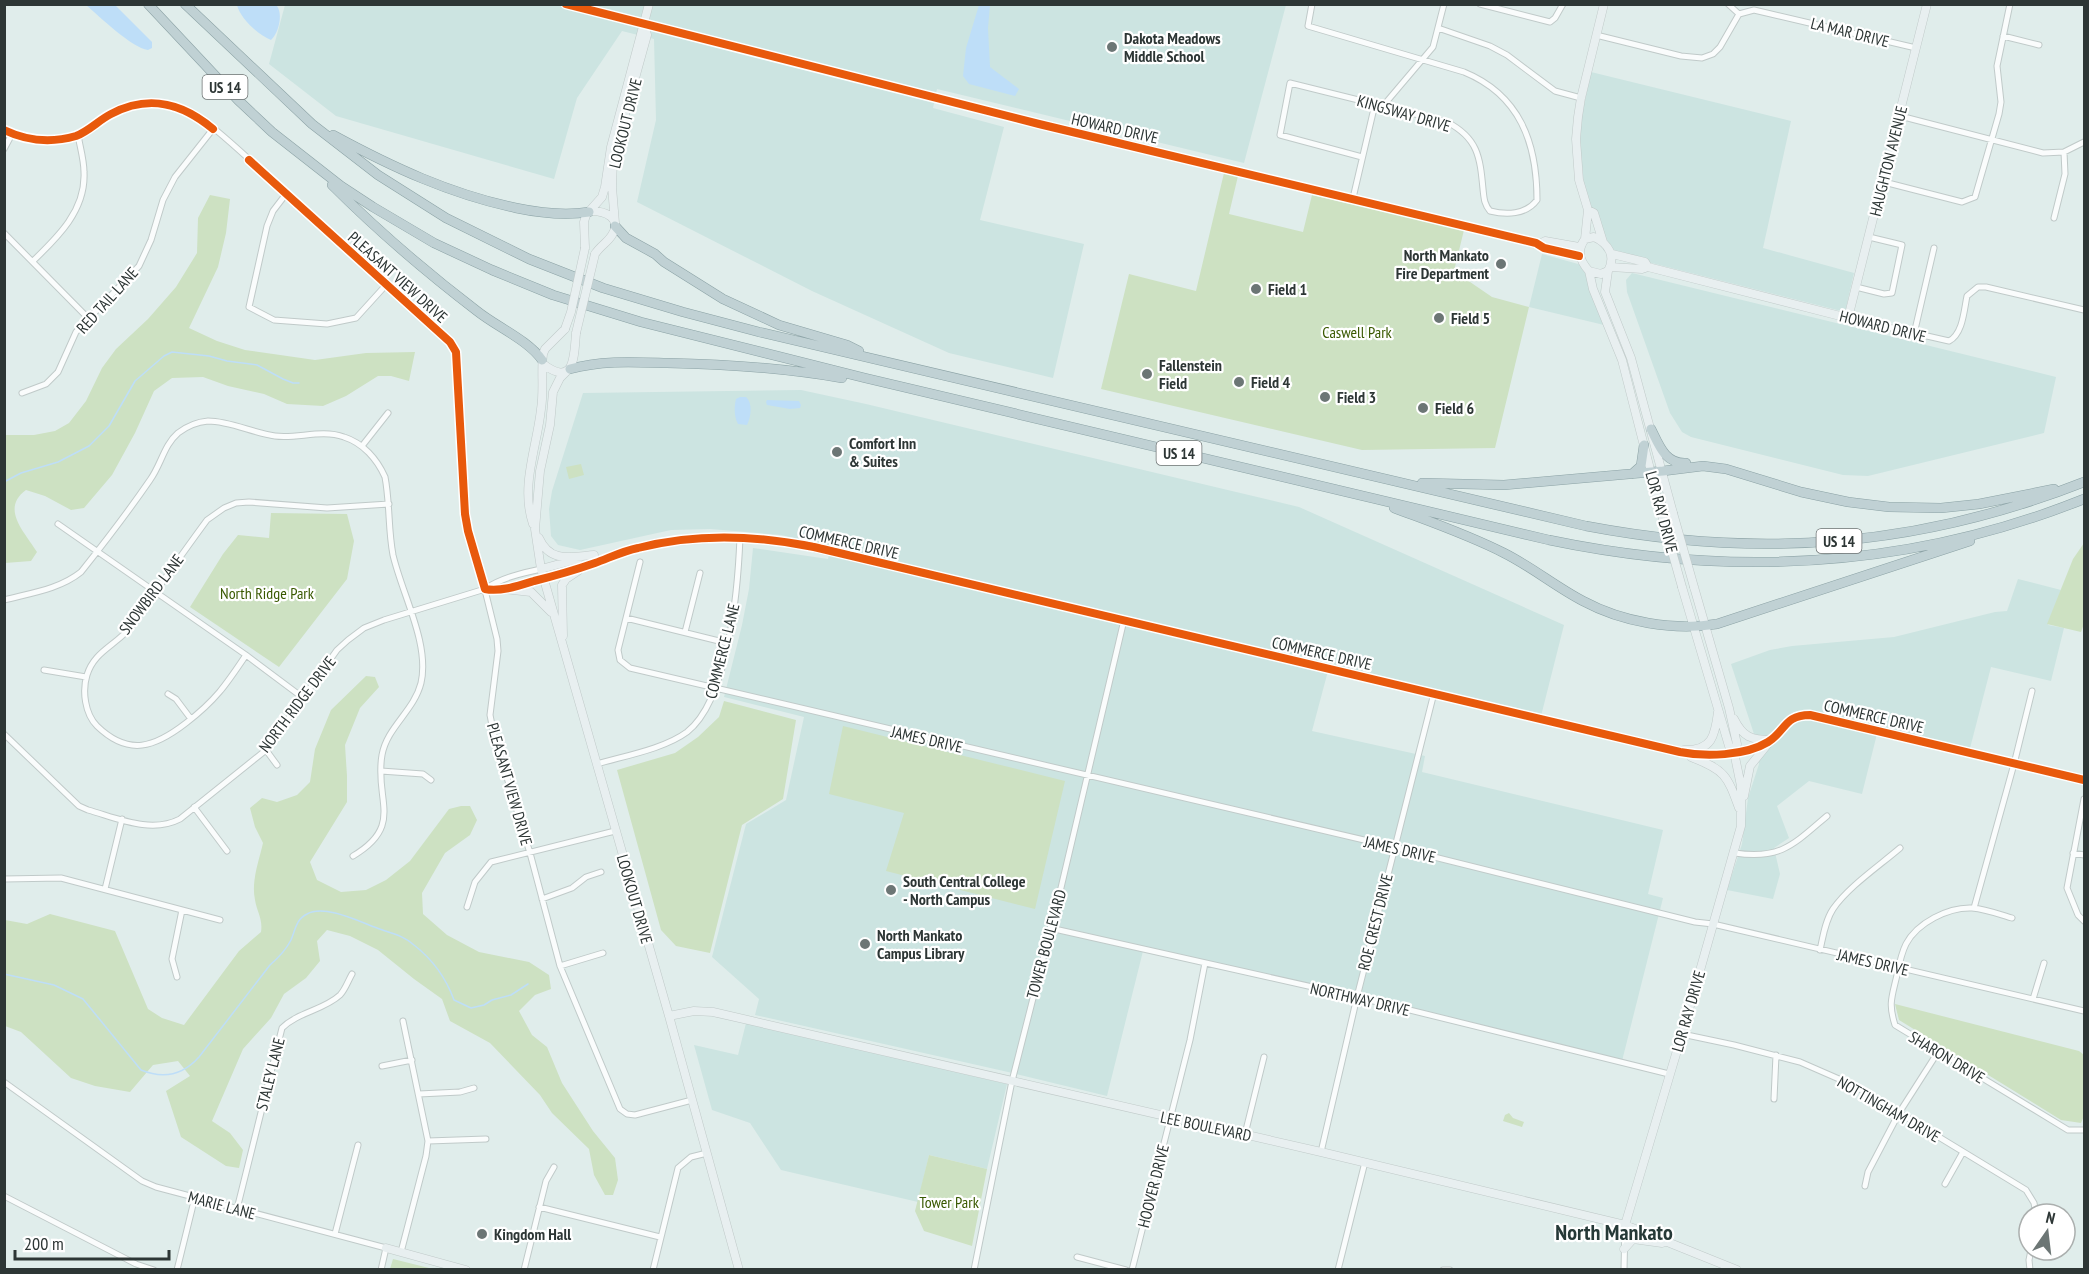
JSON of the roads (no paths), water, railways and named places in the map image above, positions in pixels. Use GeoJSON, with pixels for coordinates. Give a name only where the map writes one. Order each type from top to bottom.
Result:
{"type":"FeatureCollection","features":[{"type":"Feature","properties":{"kind":"highway","name":"US 14"},"geometry":{"type":"LineString","coordinates":[[148,4],[238,100],[272,132],[309,162],[373,207],[464,258],[553,296],[641,322],[866,378],[1585,548],[1654,558],[1723,562],[1798,562],[1872,554],[1952,540],[2005,526],[2085,499]]}},
{"type":"Feature","properties":{"kind":"highway","name":"US 14"},"geometry":{"type":"LineString","coordinates":[[185,4],[312,124],[359,162],[413,198],[476,234],[529,259],[603,288],[759,332],[1395,482],[1626,533],[1695,541],[1762,544],[1833,542],[1918,531],[2019,506],[2081,483]]}},
{"type":"Feature","properties":{"kind":"highway"},"geometry":{"type":"LineString","coordinates":[[312,124],[371,156],[436,186],[525,210],[562,215],[590,212]]}},
{"type":"Feature","properties":{"kind":"highway"},"geometry":{"type":"LineString","coordinates":[[309,162],[355,208],[426,271],[486,318],[533,347],[543,362]]}},
{"type":"Feature","properties":{"kind":"highway"},"geometry":{"type":"LineString","coordinates":[[615,224],[627,238],[723,299],[779,325],[847,345],[878,359]]}},
{"type":"Feature","properties":{"kind":"highway","name":"US 14"},"geometry":{"type":"LineString","coordinates":[[568,370],[617,362],[732,364],[844,378],[866,378]]}},
{"type":"Feature","properties":{"kind":"highway"},"geometry":{"type":"LineString","coordinates":[[1651,429],[1663,452],[1672,460],[1680,463],[1718,467],[1801,492],[1848,502],[1901,508],[1941,508],[1979,504],[2081,483]]}},
{"type":"Feature","properties":{"kind":"highway"},"geometry":{"type":"LineString","coordinates":[[1631,474],[1641,466],[1644,445]]}},
{"type":"Feature","properties":{"kind":"highway"},"geometry":{"type":"LineString","coordinates":[[1395,482],[1504,485],[1703,466],[1718,467]]}},
{"type":"Feature","properties":{"kind":"highway"},"geometry":{"type":"LineString","coordinates":[[1355,494],[1473,538],[1507,554],[1583,601],[1601,609],[1647,622],[1693,627],[1717,624],[1924,557],[1983,537],[2005,526]]}},
{"type":"Feature","properties":{"kind":"street","name":"HOWARD DRIVE"},"geometry":{"type":"LineString","coordinates":[[566,4],[1005,115],[1540,244],[1544,248],[1579,256]]}},
{"type":"Feature","properties":{"kind":"street","name":"LOOKOUT DRIVE"},"geometry":{"type":"LineString","coordinates":[[649,4],[611,147],[605,187],[602,196],[584,222],[585,248],[572,312],[560,336],[545,349],[541,409],[528,498],[541,569],[553,615],[740,1269]]}},
{"type":"Feature","properties":{"kind":"street","name":"KINGSWAY DRIVE"},"geometry":{"type":"LineString","coordinates":[[1312,4],[1308,26],[1476,77],[1496,90],[1518,116],[1527,136],[1533,157],[1537,200],[1534,205],[1518,213],[1506,214],[1490,211],[1484,199],[1480,161],[1472,141],[1447,122],[1290,83],[1281,135],[1362,157]]}},
{"type":"Feature","properties":{"kind":"street"},"geometry":{"type":"LineString","coordinates":[[1383,106],[1433,47],[1444,4]]}},
{"type":"Feature","properties":{"kind":"street"},"geometry":{"type":"LineString","coordinates":[[1480,4],[1550,22],[1563,4]]}},
{"type":"Feature","properties":{"kind":"street"},"geometry":{"type":"LineString","coordinates":[[1588,210],[1594,213],[1603,242],[1612,254],[1609,269],[1601,274],[1589,271],[1579,256],[1579,247],[1585,239],[1588,210],[1579,180],[1576,139],[1581,98],[1604,4]]}},
{"type":"Feature","properties":{"kind":"street"},"geometry":{"type":"LineString","coordinates":[[1596,35],[1681,56],[1702,58],[1713,54],[1720,47],[1739,14],[1728,4]]}},
{"type":"Feature","properties":{"kind":"street","name":"HAUGHTON AVENUE"},"geometry":{"type":"LineString","coordinates":[[1848,318],[1928,4]]}},
{"type":"Feature","properties":{"kind":"street"},"geometry":{"type":"LineString","coordinates":[[1884,182],[1962,202],[1975,197],[2001,102],[1997,66],[2010,4]]}},
{"type":"Feature","properties":{"kind":"street","name":"LA MAR DRIVE"},"geometry":{"type":"LineString","coordinates":[[1739,14],[1761,10],[1916,48]]}},
{"type":"Feature","properties":{"kind":"street","name":"LOOKOUT DRIVE"},"geometry":{"type":"LineString","coordinates":[[535,529],[540,471],[550,425],[553,392],[574,357],[576,333],[595,254],[611,237],[615,224],[612,166],[647,35],[644,25]]}},
{"type":"Feature","properties":{"kind":"street"},"geometry":{"type":"LineString","coordinates":[[1438,28],[1490,46],[1507,55],[1555,91],[1581,98]]}},
{"type":"Feature","properties":{"kind":"street"},"geometry":{"type":"LineString","coordinates":[[2003,36],[2039,45]]}},
{"type":"Feature","properties":{"kind":"street","name":"PLEASANT VIEW DRIVE"},"geometry":{"type":"LineString","coordinates":[[4,130],[31,140],[47,141],[78,135],[124,108],[157,103],[179,107],[197,116],[213,129],[450,342],[456,352],[465,514],[495,628],[498,651],[490,714],[560,966],[620,1109],[627,1114],[635,1115],[692,1100]]}},
{"type":"Feature","properties":{"kind":"street"},"geometry":{"type":"LineString","coordinates":[[1353,198],[1375,104]]}},
{"type":"Feature","properties":{"kind":"street"},"geometry":{"type":"LineString","coordinates":[[1900,116],[2043,153],[2064,152],[2085,142]]}},
{"type":"Feature","properties":{"kind":"street","name":"RED TAIL LANE"},"geometry":{"type":"LineString","coordinates":[[22,393],[46,384],[58,372],[76,332],[139,266],[151,240],[163,200],[175,177],[213,129]]}},
{"type":"Feature","properties":{"kind":"street"},"geometry":{"type":"LineString","coordinates":[[4,149],[12,134]]}},
{"type":"Feature","properties":{"kind":"street"},"geometry":{"type":"LineString","coordinates":[[33,261],[54,241],[80,205],[84,170],[78,135]]}},
{"type":"Feature","properties":{"kind":"street"},"geometry":{"type":"LineString","coordinates":[[2054,218],[2065,174],[2064,152]]}},
{"type":"Feature","properties":{"kind":"street"},"geometry":{"type":"LineString","coordinates":[[286,194],[273,211],[267,226],[249,307],[274,320],[327,324],[356,318],[386,285]]}},
{"type":"Feature","properties":{"kind":"street"},"geometry":{"type":"LineString","coordinates":[[590,212],[606,212],[615,224]]}},
{"type":"Feature","properties":{"kind":"street"},"geometry":{"type":"LineString","coordinates":[[4,233],[88,319]]}},
{"type":"Feature","properties":{"kind":"street"},"geometry":{"type":"LineString","coordinates":[[1585,239],[1594,237],[1603,242]]}},
{"type":"Feature","properties":{"kind":"street"},"geometry":{"type":"LineString","coordinates":[[1856,287],[1884,294],[1892,293],[1902,245],[1869,237]]}},
{"type":"Feature","properties":{"kind":"street","name":"HOWARD DRIVE"},"geometry":{"type":"LineString","coordinates":[[1540,244],[1545,242],[1579,247]]}},
{"type":"Feature","properties":{"kind":"street"},"geometry":{"type":"LineString","coordinates":[[1914,334],[1934,248]]}},
{"type":"Feature","properties":{"kind":"street","name":"HOWARD DRIVE"},"geometry":{"type":"LineString","coordinates":[[1612,254],[1645,262],[1648,267]]}},
{"type":"Feature","properties":{"kind":"street","name":"HOWARD DRIVE"},"geometry":{"type":"LineString","coordinates":[[1609,269],[1648,267],[1949,341],[1955,338],[1967,296],[1978,287],[1986,286],[2085,310]]}},
{"type":"Feature","properties":{"kind":"street","name":"LOR RAY DRIVE"},"geometry":{"type":"LineString","coordinates":[[1609,269],[1605,292],[1610,316],[1693,627],[1729,746],[1734,752],[1741,786],[1742,815],[1735,853],[1625,1225],[1624,1269]]}},
{"type":"Feature","properties":{"kind":"street","name":"LOR RAY DRIVE"},"geometry":{"type":"LineString","coordinates":[[1589,271],[1593,289],[1610,316],[1631,358],[1729,708],[1737,744],[1734,752]]}},
{"type":"Feature","properties":{"kind":"street"},"geometry":{"type":"LineString","coordinates":[[543,362],[553,371],[568,370]]}},
{"type":"Feature","properties":{"kind":"street"},"geometry":{"type":"LineString","coordinates":[[362,446],[388,413]]}},
{"type":"Feature","properties":{"kind":"street"},"geometry":{"type":"LineString","coordinates":[[4,600],[59,585],[71,580],[81,572],[152,478],[168,444],[177,434],[197,423],[221,423],[275,436],[334,435],[362,446],[382,472],[388,490],[393,554],[422,658],[421,683],[411,706],[386,739],[381,758],[384,822],[374,841],[353,856]]}},
{"type":"Feature","properties":{"kind":"street","name":"SNOWBIRD LANE"},"geometry":{"type":"LineString","coordinates":[[86,677],[91,663],[122,636],[207,520],[224,508],[236,503],[327,508],[389,504]]}},
{"type":"Feature","properties":{"kind":"street"},"geometry":{"type":"LineString","coordinates":[[58,524],[246,655],[302,697]]}},
{"type":"Feature","properties":{"kind":"street"},"geometry":{"type":"LineString","coordinates":[[535,529],[548,552],[562,557],[594,559]]}},
{"type":"Feature","properties":{"kind":"street","name":"COMMERCE DRIVE"},"geometry":{"type":"LineString","coordinates":[[541,569],[594,559],[657,543],[681,540],[740,537],[794,543],[1669,750],[1706,756],[1760,746],[1771,740],[1793,718],[1810,715],[2085,780]]}},
{"type":"Feature","properties":{"kind":"street","name":"COMMERCE LANE"},"geometry":{"type":"LineString","coordinates":[[597,764],[677,738],[688,731],[708,707],[716,689],[734,613],[740,537]]}},
{"type":"Feature","properties":{"kind":"street"},"geometry":{"type":"LineString","coordinates":[[564,649],[562,585],[571,574],[594,559]]}},
{"type":"Feature","properties":{"kind":"street","name":"COMMERCE DRIVE"},"geometry":{"type":"LineString","coordinates":[[544,579],[594,559]]}},
{"type":"Feature","properties":{"kind":"street"},"geometry":{"type":"LineString","coordinates":[[640,562],[626,618],[727,643]]}},
{"type":"Feature","properties":{"kind":"street","name":"NORTH RIDGE DRIVE"},"geometry":{"type":"LineString","coordinates":[[4,734],[79,806],[122,819],[159,826],[170,824],[180,819],[266,750],[337,650],[364,628],[541,569]]}},
{"type":"Feature","properties":{"kind":"street"},"geometry":{"type":"LineString","coordinates":[[684,632],[700,573]]}},
{"type":"Feature","properties":{"kind":"street","name":"NORTH RIDGE DRIVE"},"geometry":{"type":"LineString","coordinates":[[485,588],[494,591],[544,579]]}},
{"type":"Feature","properties":{"kind":"street"},"geometry":{"type":"LineString","coordinates":[[504,589],[531,592],[553,615]]}},
{"type":"Feature","properties":{"kind":"street","name":"JAMES DRIVE"},"geometry":{"type":"LineString","coordinates":[[626,618],[618,650],[618,656],[624,665],[716,689],[1394,847],[1671,916],[2085,1011]]}},
{"type":"Feature","properties":{"kind":"street","name":"TOWER BOULEVARD"},"geometry":{"type":"LineString","coordinates":[[974,1269],[1012,1081],[1124,620]]}},
{"type":"Feature","properties":{"kind":"street"},"geometry":{"type":"LineString","coordinates":[[44,670],[86,677],[85,699],[93,722],[109,737],[120,743],[146,746],[158,742],[215,699],[246,655]]}},
{"type":"Feature","properties":{"kind":"street"},"geometry":{"type":"LineString","coordinates":[[1974,908],[2032,691]]}},
{"type":"Feature","properties":{"kind":"street","name":"ROE CREST DRIVE"},"geometry":{"type":"LineString","coordinates":[[1321,1152],[1356,997],[1434,693]]}},
{"type":"Feature","properties":{"kind":"street"},"geometry":{"type":"LineString","coordinates":[[168,694],[176,699],[191,719]]}},
{"type":"Feature","properties":{"kind":"street"},"geometry":{"type":"LineString","coordinates":[[1669,750],[1690,750],[1704,746],[1714,736],[1718,708]]}},
{"type":"Feature","properties":{"kind":"street"},"geometry":{"type":"LineString","coordinates":[[1729,708],[1743,733],[1756,740],[1771,740]]}},
{"type":"Feature","properties":{"kind":"street"},"geometry":{"type":"LineString","coordinates":[[1742,815],[1750,766],[1771,740]]}},
{"type":"Feature","properties":{"kind":"street"},"geometry":{"type":"LineString","coordinates":[[266,750],[277,765]]}},
{"type":"Feature","properties":{"kind":"street"},"geometry":{"type":"LineString","coordinates":[[1669,750],[1718,768],[1731,785],[1742,815]]}},
{"type":"Feature","properties":{"kind":"street"},"geometry":{"type":"LineString","coordinates":[[381,771],[423,774],[431,780]]}},
{"type":"Feature","properties":{"kind":"street"},"geometry":{"type":"LineString","coordinates":[[2085,799],[2067,888],[2078,915],[2085,921]]}},
{"type":"Feature","properties":{"kind":"street"},"geometry":{"type":"LineString","coordinates":[[194,807],[227,851]]}},
{"type":"Feature","properties":{"kind":"street"},"geometry":{"type":"LineString","coordinates":[[1735,853],[1758,856],[1772,854],[1795,844],[1827,816]]}},
{"type":"Feature","properties":{"kind":"street"},"geometry":{"type":"LineString","coordinates":[[105,890],[122,819]]}},
{"type":"Feature","properties":{"kind":"street"},"geometry":{"type":"LineString","coordinates":[[467,907],[474,882],[491,862],[615,831]]}},
{"type":"Feature","properties":{"kind":"street"},"geometry":{"type":"LineString","coordinates":[[1820,950],[1832,910],[1845,895],[1900,848]]}},
{"type":"Feature","properties":{"kind":"street"},"geometry":{"type":"LineString","coordinates":[[2073,853],[2085,855]]}},
{"type":"Feature","properties":{"kind":"street"},"geometry":{"type":"LineString","coordinates":[[542,898],[572,888],[586,877],[601,872]]}},
{"type":"Feature","properties":{"kind":"street"},"geometry":{"type":"LineString","coordinates":[[4,879],[60,878],[220,920]]}},
{"type":"Feature","properties":{"kind":"street","name":"SHARON DRIVE"},"geometry":{"type":"LineString","coordinates":[[2012,918],[1974,908],[1960,908],[1946,912],[1918,929],[1907,942],[1899,968],[1889,1008],[1894,1025],[2068,1130],[2085,1130]]}},
{"type":"Feature","properties":{"kind":"street"},"geometry":{"type":"LineString","coordinates":[[177,977],[172,959],[182,910]]}},
{"type":"Feature","properties":{"kind":"street","name":"NORTHWAY DRIVE"},"geometry":{"type":"LineString","coordinates":[[1050,928],[1356,997],[1669,1074]]}},
{"type":"Feature","properties":{"kind":"street"},"geometry":{"type":"LineString","coordinates":[[560,966],[603,953]]}},
{"type":"Feature","properties":{"kind":"street","name":"HOOVER DRIVE"},"geometry":{"type":"LineString","coordinates":[[1132,1269],[1190,1040],[1205,963]]}},
{"type":"Feature","properties":{"kind":"street"},"geometry":{"type":"LineString","coordinates":[[2033,999],[2044,963]]}},
{"type":"Feature","properties":{"kind":"street","name":"STALEY LANE"},"geometry":{"type":"LineString","coordinates":[[237,1209],[282,1028],[288,1021],[334,1000],[342,993],[351,974]]}},
{"type":"Feature","properties":{"kind":"street","name":"LEE BOULEVARD"},"geometry":{"type":"LineString","coordinates":[[669,1016],[694,1011],[712,1012],[1365,1162],[1625,1225],[1737,1269]]}},
{"type":"Feature","properties":{"kind":"street"},"geometry":{"type":"LineString","coordinates":[[401,1252],[428,1141],[403,1021]]}},
{"type":"Feature","properties":{"kind":"street","name":"NOTTINGHAM DRIVE"},"geometry":{"type":"LineString","coordinates":[[1682,1034],[1800,1062],[1855,1086],[2026,1191],[2033,1202]]}},
{"type":"Feature","properties":{"kind":"street"},"geometry":{"type":"LineString","coordinates":[[1865,1186],[1868,1172],[1899,1113],[1938,1052]]}},
{"type":"Feature","properties":{"kind":"street"},"geometry":{"type":"LineString","coordinates":[[1774,1100],[1776,1055]]}},
{"type":"Feature","properties":{"kind":"street"},"geometry":{"type":"LineString","coordinates":[[1245,1134],[1264,1057]]}},
{"type":"Feature","properties":{"kind":"street"},"geometry":{"type":"LineString","coordinates":[[382,1066],[412,1060]]}},
{"type":"Feature","properties":{"kind":"street","name":"MARIE LANE"},"geometry":{"type":"LineString","coordinates":[[4,1082],[142,1181],[156,1187],[466,1269]]}},
{"type":"Feature","properties":{"kind":"street"},"geometry":{"type":"LineString","coordinates":[[419,1094],[460,1092],[474,1088]]}},
{"type":"Feature","properties":{"kind":"street"},"geometry":{"type":"LineString","coordinates":[[428,1141],[486,1139]]}},
{"type":"Feature","properties":{"kind":"street"},"geometry":{"type":"LineString","coordinates":[[335,1234],[358,1145]]}},
{"type":"Feature","properties":{"kind":"street"},"geometry":{"type":"LineString","coordinates":[[1945,1184],[1963,1152]]}},
{"type":"Feature","properties":{"kind":"street"},"geometry":{"type":"LineString","coordinates":[[653,1269],[678,1168],[691,1157],[707,1153]]}},
{"type":"Feature","properties":{"kind":"street"},"geometry":{"type":"LineString","coordinates":[[1338,1269],[1365,1162]]}},
{"type":"Feature","properties":{"kind":"street"},"geometry":{"type":"LineString","coordinates":[[524,1269],[546,1181],[554,1167]]}},
{"type":"Feature","properties":{"kind":"street"},"geometry":{"type":"LineString","coordinates":[[4,1196],[136,1264],[154,1269]]}},
{"type":"Feature","properties":{"kind":"street"},"geometry":{"type":"LineString","coordinates":[[177,1269],[195,1197]]}},
{"type":"Feature","properties":{"kind":"street"},"geometry":{"type":"LineString","coordinates":[[539,1207],[660,1237]]}},
{"type":"Feature","properties":{"kind":"street"},"geometry":{"type":"LineString","coordinates":[[1624,1249],[1633,1239],[1676,1246]]}},
{"type":"Feature","properties":{"kind":"street"},"geometry":{"type":"LineString","coordinates":[[381,1269],[386,1248]]}},
{"type":"Feature","properties":{"kind":"street"},"geometry":{"type":"LineString","coordinates":[[1077,1257],[1126,1269]]}},
{"type":"Feature","properties":{"kind":"street"},"geometry":{"type":"LineString","coordinates":[[1443,1269],[1450,1269]]}},
{"type":"Feature","properties":{"kind":"water"},"geometry":{"type":"Polygon","coordinates":[[[86,5],[115,5],[152,42],[152,48],[148,50],[133,44],[86,5]]]}},
{"type":"Feature","properties":{"kind":"water"},"geometry":{"type":"Polygon","coordinates":[[[237,5],[273,5],[279,9],[280,18],[276,33],[271,40],[250,26],[237,5]]]}},
{"type":"Feature","properties":{"kind":"water"},"geometry":{"type":"Polygon","coordinates":[[[979,5],[990,5],[988,28],[990,67],[1019,89],[1015,96],[969,84],[963,76],[966,48],[979,5]]]}},
{"type":"Feature","properties":{"kind":"water"},"geometry":{"type":"Polygon","coordinates":[[[740,397],[746,397],[750,403],[747,425],[738,424],[736,418],[735,402],[740,397]]]}},
{"type":"Feature","properties":{"kind":"water"},"geometry":{"type":"Polygon","coordinates":[[[767,400],[799,401],[801,405],[800,408],[790,409],[767,405],[767,400]]]}},
{"type":"Feature","properties":{"kind":"waterway"},"geometry":{"type":"LineString","coordinates":[[4,482],[21,473],[58,462],[89,446],[109,426],[135,381],[172,352],[257,365],[283,379],[299,383]]}},
{"type":"Feature","properties":{"kind":"waterway"},"geometry":{"type":"LineString","coordinates":[[4,974],[54,985],[83,999],[141,1070],[165,1075],[186,1068],[199,1057],[270,965],[287,947],[300,919],[314,911],[333,912],[410,942],[421,950],[443,977],[454,1000],[471,1008],[511,995],[528,984]]}},
{"type":"Feature","properties":{"kind":"place","name":"Dakota Meadows Middle School"},"geometry":{"type":"Point","coordinates":[1112,47]}},
{"type":"Feature","properties":{"kind":"place","name":"North Mankato Fire Department"},"geometry":{"type":"Point","coordinates":[1501,264]}},
{"type":"Feature","properties":{"kind":"place","name":"Field 1"},"geometry":{"type":"Point","coordinates":[1256,289]}},
{"type":"Feature","properties":{"kind":"place","name":"Field 5"},"geometry":{"type":"Point","coordinates":[1439,318]}},
{"type":"Feature","properties":{"kind":"place","name":"Fallenstein Field"},"geometry":{"type":"Point","coordinates":[1147,374]}},
{"type":"Feature","properties":{"kind":"place","name":"Field 4"},"geometry":{"type":"Point","coordinates":[1239,382]}},
{"type":"Feature","properties":{"kind":"place","name":"Field 3"},"geometry":{"type":"Point","coordinates":[1325,397]}},
{"type":"Feature","properties":{"kind":"place","name":"Field 6"},"geometry":{"type":"Point","coordinates":[1423,408]}},
{"type":"Feature","properties":{"kind":"place","name":"Comfort Inn & Suites"},"geometry":{"type":"Point","coordinates":[837,452]}},
{"type":"Feature","properties":{"kind":"place","name":"South Central College - North Campus"},"geometry":{"type":"Point","coordinates":[891,890]}},
{"type":"Feature","properties":{"kind":"place","name":"North Mankato Campus Library"},"geometry":{"type":"Point","coordinates":[865,944]}},
{"type":"Feature","properties":{"kind":"place","name":"Kingdom Hall"},"geometry":{"type":"Point","coordinates":[482,1234]}},
{"type":"Feature","properties":{"kind":"district","name":"North Mankato"},"geometry":{"type":"Point","coordinates":[1614,1232]}},
{"type":"Feature","properties":{"kind":"park label","name":"Caswell Park"},"geometry":{"type":"Point","coordinates":[1357,332]}},
{"type":"Feature","properties":{"kind":"park label","name":"North Ridge Park"},"geometry":{"type":"Point","coordinates":[267,593]}},
{"type":"Feature","properties":{"kind":"park label","name":"Tower Park"},"geometry":{"type":"Point","coordinates":[949,1202]}}]}
